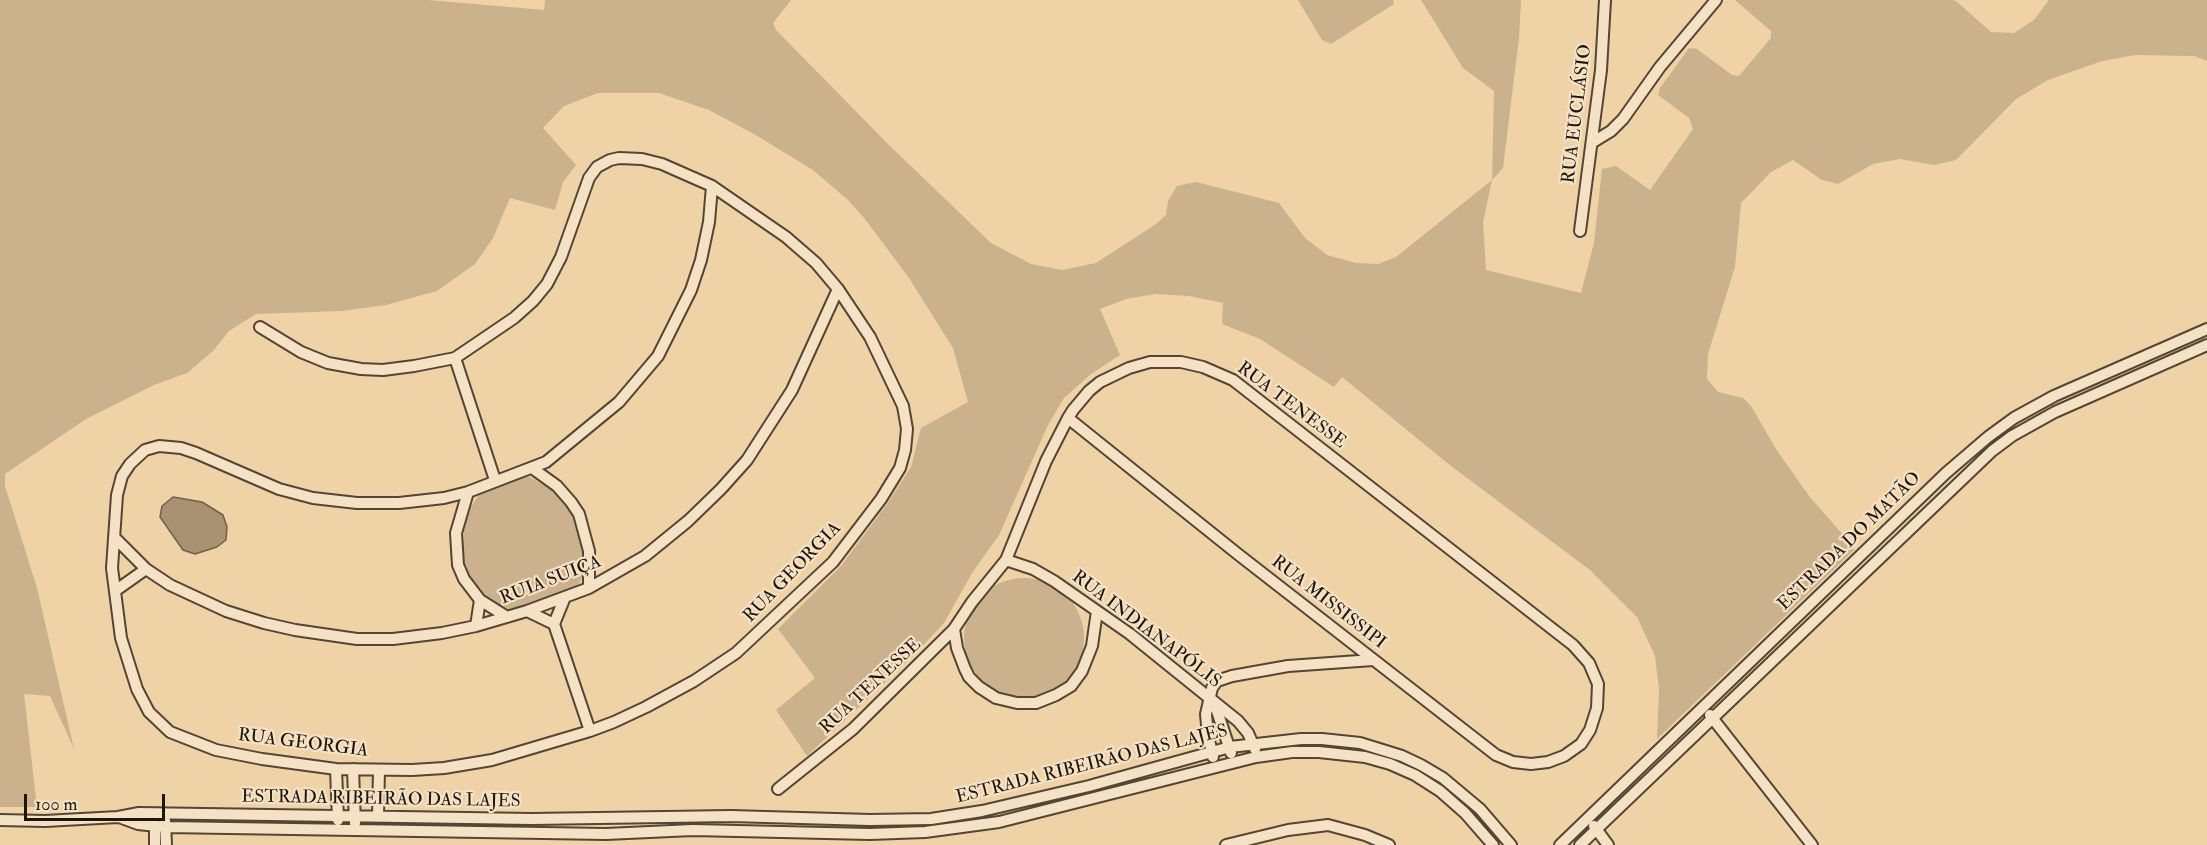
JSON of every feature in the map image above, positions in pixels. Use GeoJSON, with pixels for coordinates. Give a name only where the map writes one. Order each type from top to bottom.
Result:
{"type":"FeatureCollection","features":[{"type":"Feature","properties":{"kind":"street","name":"RUA EUCLÁSIO"},"geometry":{"type":"LineString","coordinates":[[1580,231],[1601,70],[1605,0]]}},
{"type":"Feature","properties":{"kind":"street"},"geometry":{"type":"LineString","coordinates":[[1593,142],[1611,131],[1623,119],[1660,67],[1716,0]]}},
{"type":"Feature","properties":{"kind":"street","name":"RUA GEORGIA"},"geometry":{"type":"LineString","coordinates":[[260,327],[301,352],[328,363],[361,369],[383,370],[455,358],[514,318],[533,302],[547,284],[561,257],[589,178],[597,167],[618,158],[642,159],[671,167],[712,186],[786,237],[816,263],[838,289],[870,337],[903,406],[907,429],[900,468],[881,499],[833,562],[736,653],[694,681],[614,722],[492,760],[444,768],[379,770],[336,769],[216,750],[170,732],[149,712],[134,678],[122,638],[112,568],[117,495],[122,476],[130,464],[145,450],[168,446],[196,453],[279,489],[314,498],[357,503],[399,503],[444,498],[468,492]]}},
{"type":"Feature","properties":{"kind":"street"},"geometry":{"type":"LineString","coordinates":[[507,617],[480,600],[464,579],[458,565],[456,533],[468,492],[546,462],[619,402],[658,356],[691,290],[701,260],[709,222],[712,186]]}},
{"type":"Feature","properties":{"kind":"street","name":"RUIA SUIÇA"},"geometry":{"type":"LineString","coordinates":[[114,537],[146,569],[170,585],[226,611],[264,623],[313,633],[357,639],[393,639],[476,626],[527,611],[589,588],[625,568],[664,541],[713,497],[747,460],[792,390],[838,289]]}},
{"type":"Feature","properties":{"kind":"street","name":"ESTRADA DO MATÃO"},"geometry":{"type":"LineString","coordinates":[[1560,845],[1938,481],[1988,437],[2014,418],[2054,396],[2207,329]]}},
{"type":"Feature","properties":{"kind":"street","name":"ESTRADA DO MATÃO"},"geometry":{"type":"LineString","coordinates":[[1580,845],[1992,451],[2012,436],[2055,412],[2207,345]]}},
{"type":"Feature","properties":{"kind":"street"},"geometry":{"type":"LineString","coordinates":[[455,358],[495,480]]}},
{"type":"Feature","properties":{"kind":"street","name":"RUA TENESSE"},"geometry":{"type":"LineString","coordinates":[[778,789],[853,729],[954,630],[972,602],[1006,560],[1046,461],[1068,418],[1082,398],[1100,382],[1129,368],[1150,362],[1181,362],[1203,367],[1233,380],[1573,645],[1589,663],[1598,684],[1597,708],[1590,730],[1581,744]]}},
{"type":"Feature","properties":{"kind":"street","name":"RUA MISSISSIPI"},"geometry":{"type":"LineString","coordinates":[[1068,418],[1496,755],[1513,762],[1531,764],[1548,762],[1563,756],[1581,744]]}},
{"type":"Feature","properties":{"kind":"street"},"geometry":{"type":"LineString","coordinates":[[532,468],[557,486],[579,514],[589,551],[589,588]]}},
{"type":"Feature","properties":{"kind":"street","name":"RUA INDIANAPÓLIS"},"geometry":{"type":"LineString","coordinates":[[1006,560],[1022,564],[1044,575],[1097,611],[1238,721],[1254,744]]}},
{"type":"Feature","properties":{"kind":"street"},"geometry":{"type":"LineString","coordinates":[[115,591],[146,569]]}},
{"type":"Feature","properties":{"kind":"street"},"geometry":{"type":"LineString","coordinates":[[565,597],[554,624],[590,730]]}},
{"type":"Feature","properties":{"kind":"street"},"geometry":{"type":"LineString","coordinates":[[476,626],[480,600]]}},
{"type":"Feature","properties":{"kind":"street"},"geometry":{"type":"LineString","coordinates":[[527,611],[554,624]]}},
{"type":"Feature","properties":{"kind":"street"},"geometry":{"type":"LineString","coordinates":[[954,630],[957,648],[965,669],[979,687],[996,698],[1017,703],[1036,703],[1071,686],[1082,671],[1092,646],[1097,611]]}},
{"type":"Feature","properties":{"kind":"street"},"geometry":{"type":"LineString","coordinates":[[1234,762],[1212,699],[1212,688],[1217,681],[1288,666],[1373,660]]}},
{"type":"Feature","properties":{"kind":"street"},"geometry":{"type":"LineString","coordinates":[[1212,699],[1206,714],[1216,766]]}},
{"type":"Feature","properties":{"kind":"street"},"geometry":{"type":"LineString","coordinates":[[1704,708],[1812,845]]}},
{"type":"Feature","properties":{"kind":"street","name":"ESTRADA RIBEIRÃO DAS LAJES"},"geometry":{"type":"LineString","coordinates":[[118,817],[138,813],[532,819],[730,816],[870,820],[939,818],[982,811],[1089,786],[1230,747],[1301,738],[1360,743],[1402,756],[1443,778],[1480,809],[1511,845]]}},
{"type":"Feature","properties":{"kind":"street"},"geometry":{"type":"LineString","coordinates":[[1254,744],[1256,757]]}},
{"type":"Feature","properties":{"kind":"street","name":"ESTRADA RIBEIRÃO DAS LAJES"},"geometry":{"type":"LineString","coordinates":[[118,817],[160,827],[606,834],[693,830],[870,840],[999,822],[1256,757],[1292,752],[1319,752],[1355,756],[1390,764],[1415,775],[1440,791],[1465,813],[1493,845]]}},
{"type":"Feature","properties":{"kind":"street"},"geometry":{"type":"LineString","coordinates":[[336,769],[338,830]]}},
{"type":"Feature","properties":{"kind":"street"},"geometry":{"type":"LineString","coordinates":[[353,769],[355,830]]}},
{"type":"Feature","properties":{"kind":"street"},"geometry":{"type":"LineString","coordinates":[[379,770],[384,816],[390,830]]}},
{"type":"Feature","properties":{"kind":"street"},"geometry":{"type":"LineString","coordinates":[[154,845],[165,814]]}},
{"type":"Feature","properties":{"kind":"street"},"geometry":{"type":"LineString","coordinates":[[0,820],[45,821],[118,817]]}},
{"type":"Feature","properties":{"kind":"street"},"geometry":{"type":"LineString","coordinates":[[1587,818],[1608,845]]}},
{"type":"Feature","properties":{"kind":"street"},"geometry":{"type":"LineString","coordinates":[[870,820],[870,840]]}},
{"type":"Feature","properties":{"kind":"street"},"geometry":{"type":"LineString","coordinates":[[888,820],[888,839]]}},
{"type":"Feature","properties":{"kind":"street"},"geometry":{"type":"LineString","coordinates":[[1226,845],[1288,830],[1328,825],[1365,835],[1389,845]]}},
{"type":"Feature","properties":{"kind":"street"},"geometry":{"type":"LineString","coordinates":[[160,827],[166,845]]}},
{"type":"Feature","properties":{"kind":"shaded area"},"geometry":{"type":"Polygon","coordinates":[[[0,0],[428,0],[544,10],[545,0],[791,0],[773,23],[776,30],[888,144],[991,243],[1031,264],[1062,270],[1096,263],[1166,215],[1168,201],[1177,186],[1196,182],[1279,203],[1305,238],[1327,255],[1356,263],[1378,264],[1396,257],[1492,180],[1483,222],[1486,270],[1581,293],[1594,243],[1602,169],[1616,166],[1650,190],[1693,129],[1689,118],[1658,95],[1660,88],[1689,48],[1697,49],[1732,75],[1739,76],[1771,38],[1771,31],[1735,0],[1952,0],[1991,32],[2014,33],[2034,20],[2049,0],[2207,0],[2207,61],[2194,56],[2135,55],[2102,61],[2048,80],[2016,99],[1956,160],[1934,165],[1900,159],[1873,164],[1838,184],[1822,180],[1793,160],[1771,172],[1741,203],[1735,267],[1708,354],[1707,379],[1718,392],[1743,398],[1751,406],[1776,449],[1809,496],[1854,550],[1657,739],[1659,689],[1655,656],[1637,617],[1590,570],[1451,466],[1342,377],[1334,387],[1260,339],[1222,324],[1223,303],[1189,296],[1155,294],[1126,299],[1100,309],[1120,355],[1091,374],[1064,398],[1048,425],[999,535],[972,573],[944,623],[916,653],[807,756],[776,710],[815,678],[778,629],[841,566],[887,504],[911,467],[921,428],[968,402],[953,348],[909,278],[865,219],[848,200],[813,170],[709,110],[659,93],[598,93],[564,106],[543,128],[576,165],[563,182],[555,210],[510,198],[493,238],[475,264],[437,291],[386,305],[341,311],[256,314],[229,331],[213,351],[187,373],[154,385],[86,419],[5,474],[5,486],[37,588],[74,749],[50,696],[24,694],[37,807],[0,807],[0,0]]]}},
{"type":"Feature","properties":{"kind":"shaded area"},"geometry":{"type":"Polygon","coordinates":[[[1298,0],[1393,0],[1394,4],[1331,44],[1322,40],[1298,0]]]}},
{"type":"Feature","properties":{"kind":"shaded area"},"geometry":{"type":"Polygon","coordinates":[[[1421,0],[1521,0],[1519,38],[1503,168],[1492,180],[1494,91],[1463,68],[1421,0]]]}},
{"type":"Feature","properties":{"kind":"shaded area"},"geometry":{"type":"Polygon","coordinates":[[[528,476],[554,491],[571,513],[583,549],[584,574],[574,589],[535,603],[509,609],[482,596],[468,576],[462,550],[464,530],[469,510],[480,493],[528,476]]]}},
{"type":"Feature","properties":{"kind":"shaded area"},"geometry":{"type":"Polygon","coordinates":[[[173,497],[202,502],[223,515],[227,527],[226,540],[217,547],[195,554],[183,550],[160,517],[162,506],[173,497]]]}},
{"type":"Feature","properties":{"kind":"shaded area"},"geometry":{"type":"Polygon","coordinates":[[[1024,578],[1047,583],[1066,596],[1079,615],[1084,638],[1079,661],[1066,680],[1047,693],[1024,698],[1001,693],[982,680],[969,661],[964,638],[969,615],[982,596],[1001,583],[1024,578]]]}}]}
